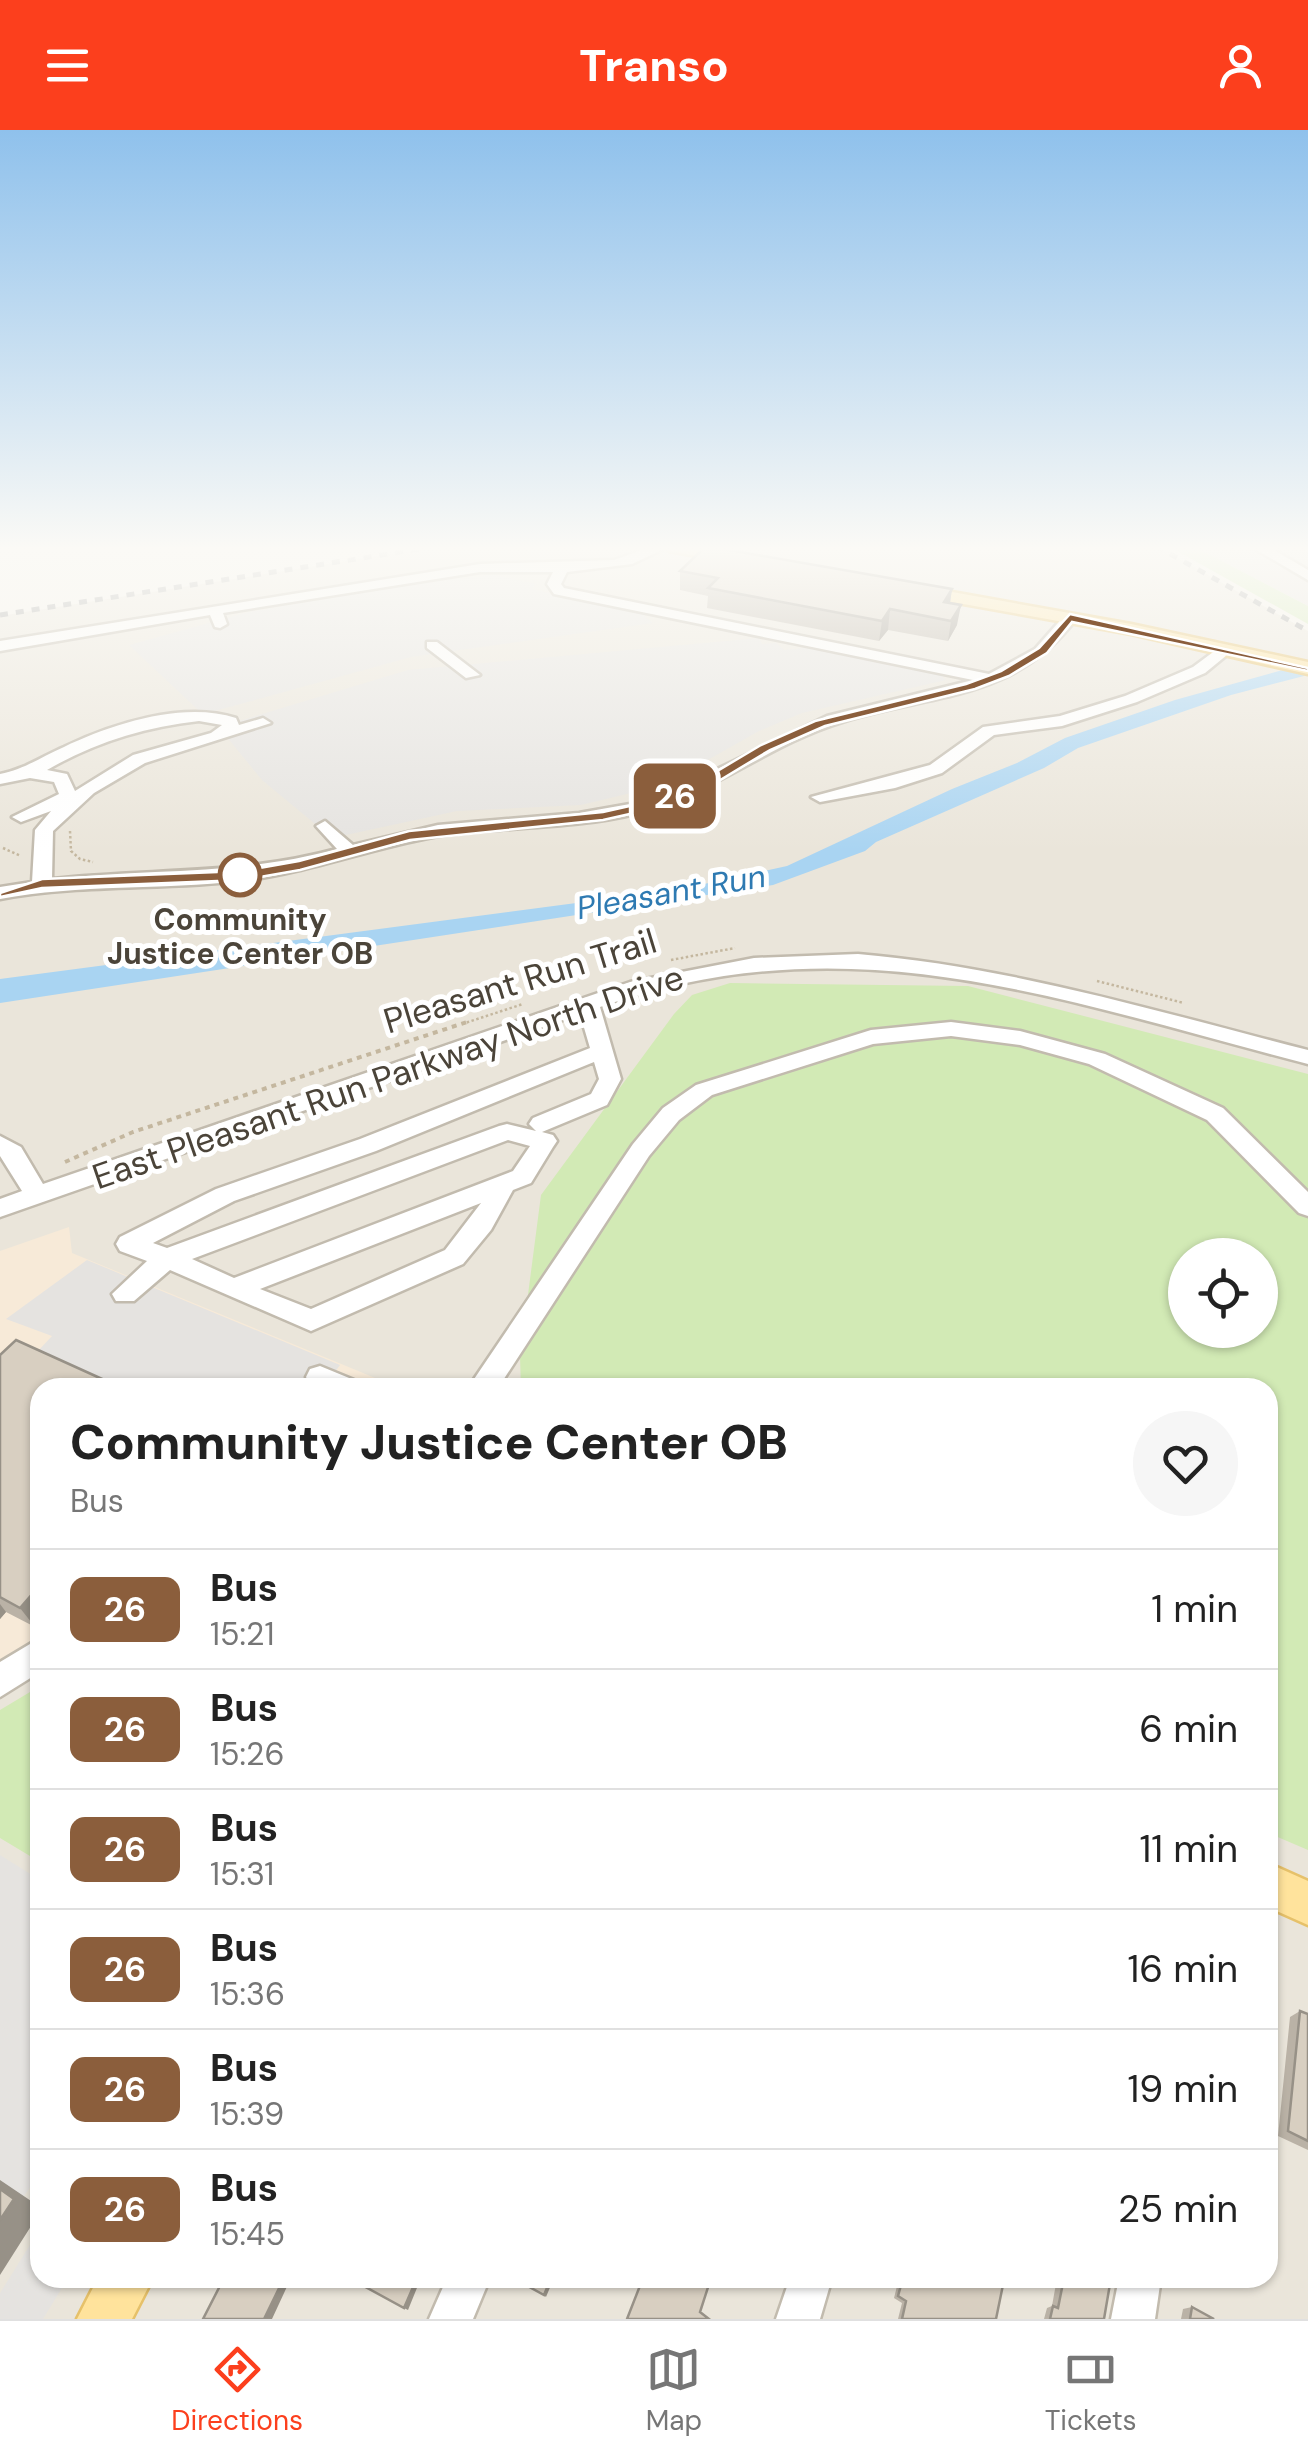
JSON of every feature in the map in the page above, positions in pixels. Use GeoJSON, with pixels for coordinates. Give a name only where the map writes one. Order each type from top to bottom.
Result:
{"type":"FeatureCollection","features":[{"type":"Feature","properties":{"kind":"main road"},"geometry":{"type":"LineString","coordinates":[[1216,648],[1302,666]]}},
{"type":"Feature","properties":{"kind":"main road"},"geometry":{"type":"LineString","coordinates":[[1278,1890],[1308,1902]]}},
{"type":"Feature","properties":{"kind":"main road"},"geometry":{"type":"LineString","coordinates":[[104,2319],[121,2288]]}},
{"type":"Feature","properties":{"kind":"street"},"geometry":{"type":"LineString","coordinates":[[436,648],[472,675]]}},
{"type":"Feature","properties":{"kind":"street"},"geometry":{"type":"LineString","coordinates":[[840,648],[992,679]]}},
{"type":"Feature","properties":{"kind":"street"},"geometry":{"type":"LineString","coordinates":[[0,893],[42,884],[243,875],[409,836],[570,820],[638,808],[702,786],[766,748],[820,724],[992,679],[1045,648]]}},
{"type":"Feature","properties":{"kind":"street"},"geometry":{"type":"LineString","coordinates":[[820,797],[895,783],[936,770],[989,731],[1062,721],[1131,699],[1199,670],[1225,650]]}},
{"type":"Feature","properties":{"kind":"street"},"geometry":{"type":"LineString","coordinates":[[0,780],[30,772],[76,748],[192,716],[219,715],[232,723],[228,730],[210,739]]}},
{"type":"Feature","properties":{"kind":"street"},"geometry":{"type":"LineString","coordinates":[[42,884],[44,830],[121,767],[263,723]]}},
{"type":"Feature","properties":{"kind":"street"},"geometry":{"type":"LineString","coordinates":[[30,772],[61,778],[68,786],[66,812]]}},
{"type":"Feature","properties":{"kind":"street"},"geometry":{"type":"LineString","coordinates":[[11,818],[66,812]]}},
{"type":"Feature","properties":{"kind":"street"},"geometry":{"type":"LineString","coordinates":[[11,818],[44,830]]}},
{"type":"Feature","properties":{"kind":"street"},"geometry":{"type":"LineString","coordinates":[[325,826],[350,852]]}},
{"type":"Feature","properties":{"kind":"street"},"geometry":{"type":"LineString","coordinates":[[0,904],[44,896],[151,889],[178,880]]}},
{"type":"Feature","properties":{"kind":"street","name":"East Pleasant Run Parkway North Drive"},"geometry":{"type":"LineString","coordinates":[[0,1208],[34,1187],[637,986],[728,967],[806,960],[884,961],[1008,980],[1308,1057]]}},
{"type":"Feature","properties":{"kind":"street"},"geometry":{"type":"LineString","coordinates":[[542,1124],[599,1099],[610,1079],[588,1003]]}},
{"type":"Feature","properties":{"kind":"street"},"geometry":{"type":"LineString","coordinates":[[490,1378],[642,1150],[671,1114],[704,1090],[871,1037],[951,1029],[1020,1038],[1098,1059],[1215,1114],[1308,1207]]}},
{"type":"Feature","properties":{"kind":"street"},"geometry":{"type":"LineString","coordinates":[[504,1184],[482,1223],[454,1258],[311,1320],[129,1244],[224,1195],[368,1145],[602,1051]]}},
{"type":"Feature","properties":{"kind":"street"},"geometry":{"type":"LineString","coordinates":[[125,1294],[166,1258],[507,1132],[545,1141],[522,1177],[233,1288]]}},
{"type":"Feature","properties":{"kind":"street"},"geometry":{"type":"LineString","coordinates":[[0,1144],[13,1153],[34,1187]]}},
{"type":"Feature","properties":{"kind":"street"},"geometry":{"type":"LineString","coordinates":[[0,1680],[30,1660]]}},
{"type":"Feature","properties":{"kind":"street"},"geometry":{"type":"LineString","coordinates":[[451,2319],[465,2288]]}},
{"type":"Feature","properties":{"kind":"street"},"geometry":{"type":"LineString","coordinates":[[798,2319],[808,2288]]}},
{"type":"Feature","properties":{"kind":"street"},"geometry":{"type":"LineString","coordinates":[[1133,2319],[1138,2288]]}},
{"type":"Feature","properties":{"kind":"path"},"geometry":{"type":"LineString","coordinates":[[66,812],[71,851],[80,859],[106,865]]}},
{"type":"Feature","properties":{"kind":"path"},"geometry":{"type":"LineString","coordinates":[[2,848],[29,857],[21,860],[18,867]]}},
{"type":"Feature","properties":{"kind":"path","name":"Pleasant Run Trail"},"geometry":{"type":"LineString","coordinates":[[663,963],[745,946]]}},
{"type":"Feature","properties":{"kind":"path"},"geometry":{"type":"LineString","coordinates":[[1082,978],[1189,1004]]}},
{"type":"Feature","properties":{"kind":"path","name":"Pleasant Run Trail"},"geometry":{"type":"LineString","coordinates":[[34,1187],[133,1132],[474,1017],[534,1001]]}},
{"type":"Feature","properties":{"kind":"shaded area"},"geometry":{"type":"Polygon","coordinates":[[[0,648],[1308,648],[1308,2319],[0,2319],[0,648]]]}},
{"type":"Feature","properties":{"kind":"shaded area"},"geometry":{"type":"Polygon","coordinates":[[[132,648],[474,648],[411,657],[211,712],[223,726],[408,670],[648,648],[822,648],[939,673],[946,680],[802,713],[759,731],[690,770],[635,792],[581,805],[457,811],[332,838],[262,780],[226,736],[132,648]]]}},
{"type":"Feature","properties":{"kind":"shaded area"},"geometry":{"type":"Polygon","coordinates":[[[69,1227],[72,1253],[375,1378],[30,1378],[30,1679],[0,1698],[0,1251],[69,1227]]]}},
{"type":"Feature","properties":{"kind":"shaded area"},"geometry":{"type":"Polygon","coordinates":[[[87,1260],[340,1365],[331,1378],[96,1378],[38,1351],[52,1336],[6,1319],[87,1260]]]}},
{"type":"Feature","properties":{"kind":"shaded area"},"geometry":{"type":"Polygon","coordinates":[[[0,1855],[30,1874],[30,2187],[21,2201],[0,2186],[0,1855]]]}},
{"type":"Feature","properties":{"kind":"shaded area"},"geometry":{"type":"Polygon","coordinates":[[[30,2245],[30,2288],[62,2288],[43,2319],[0,2319],[0,2293],[30,2245]]]}},
{"type":"Feature","properties":{"kind":"green space"},"geometry":{"type":"Polygon","coordinates":[[[730,983],[968,986],[1308,1074],[1308,1850],[1278,1837],[1278,1378],[521,1378],[520,1356],[541,1195],[674,1014],[692,995],[730,983]]]}},
{"type":"Feature","properties":{"kind":"green space"},"geometry":{"type":"Polygon","coordinates":[[[30,1692],[30,1856],[0,1838],[0,1710],[30,1692]]]}},
{"type":"Feature","properties":{"kind":"water","name":"Pleasant Run"},"geometry":{"type":"Polygon","coordinates":[[[1308,663],[1308,675],[1231,695],[1078,748],[1044,768],[876,842],[865,851],[773,885],[0,1003],[0,979],[599,900],[787,866],[1065,738],[1175,700],[1308,663]]]}},
{"type":"Feature","properties":{"kind":"building"},"geometry":{"type":"Polygon","coordinates":[[[16,1340],[100,1378],[30,1378],[30,1596],[20,1608],[0,1597],[0,1355],[16,1340]]]}},
{"type":"Feature","properties":{"kind":"building"},"geometry":{"type":"Polygon","coordinates":[[[1300,2011],[1308,2014],[1308,2141],[1288,2131],[1300,2011]]]}},
{"type":"Feature","properties":{"kind":"building"},"geometry":{"type":"Polygon","coordinates":[[[0,2189],[14,2199],[0,2220],[0,2189]]]}},
{"type":"Feature","properties":{"kind":"building"},"geometry":{"type":"Polygon","coordinates":[[[219,2288],[279,2288],[264,2319],[203,2319],[219,2288]]]}},
{"type":"Feature","properties":{"kind":"building"},"geometry":{"type":"Polygon","coordinates":[[[367,2288],[413,2288],[404,2308],[367,2288]]]}},
{"type":"Feature","properties":{"kind":"building"},"geometry":{"type":"Polygon","coordinates":[[[639,2288],[708,2288],[700,2312],[709,2319],[627,2319],[639,2288]]]}},
{"type":"Feature","properties":{"kind":"building"},"geometry":{"type":"Polygon","coordinates":[[[900,2288],[1002,2288],[996,2319],[902,2319],[906,2301],[898,2296],[900,2288]]]}},
{"type":"Feature","properties":{"kind":"building"},"geometry":{"type":"Polygon","coordinates":[[[1062,2288],[1109,2288],[1104,2319],[1050,2319],[1053,2306],[1058,2308],[1062,2288]]]}},
{"type":"Feature","properties":{"kind":"building"},"geometry":{"type":"Polygon","coordinates":[[[1192,2307],[1214,2319],[1190,2319],[1192,2307]]]}},
{"type":"Feature","properties":{"kind":"bus line","name":"26"},"geometry":{"type":"LineString","coordinates":[[0,893],[42,884],[243,875],[300,865],[409,836],[603,816],[638,808],[702,786],[801,731],[875,707],[970,686],[1005,674],[1045,648]]}},
{"type":"Feature","properties":{"kind":"bus line","name":"26"},"geometry":{"type":"LineString","coordinates":[[1215,648],[1308,668]]}},
{"type":"Feature","properties":{"kind":"place","name":"Community Justice Center OB"},"geometry":{"type":"Point","coordinates":[240,875]}}]}
